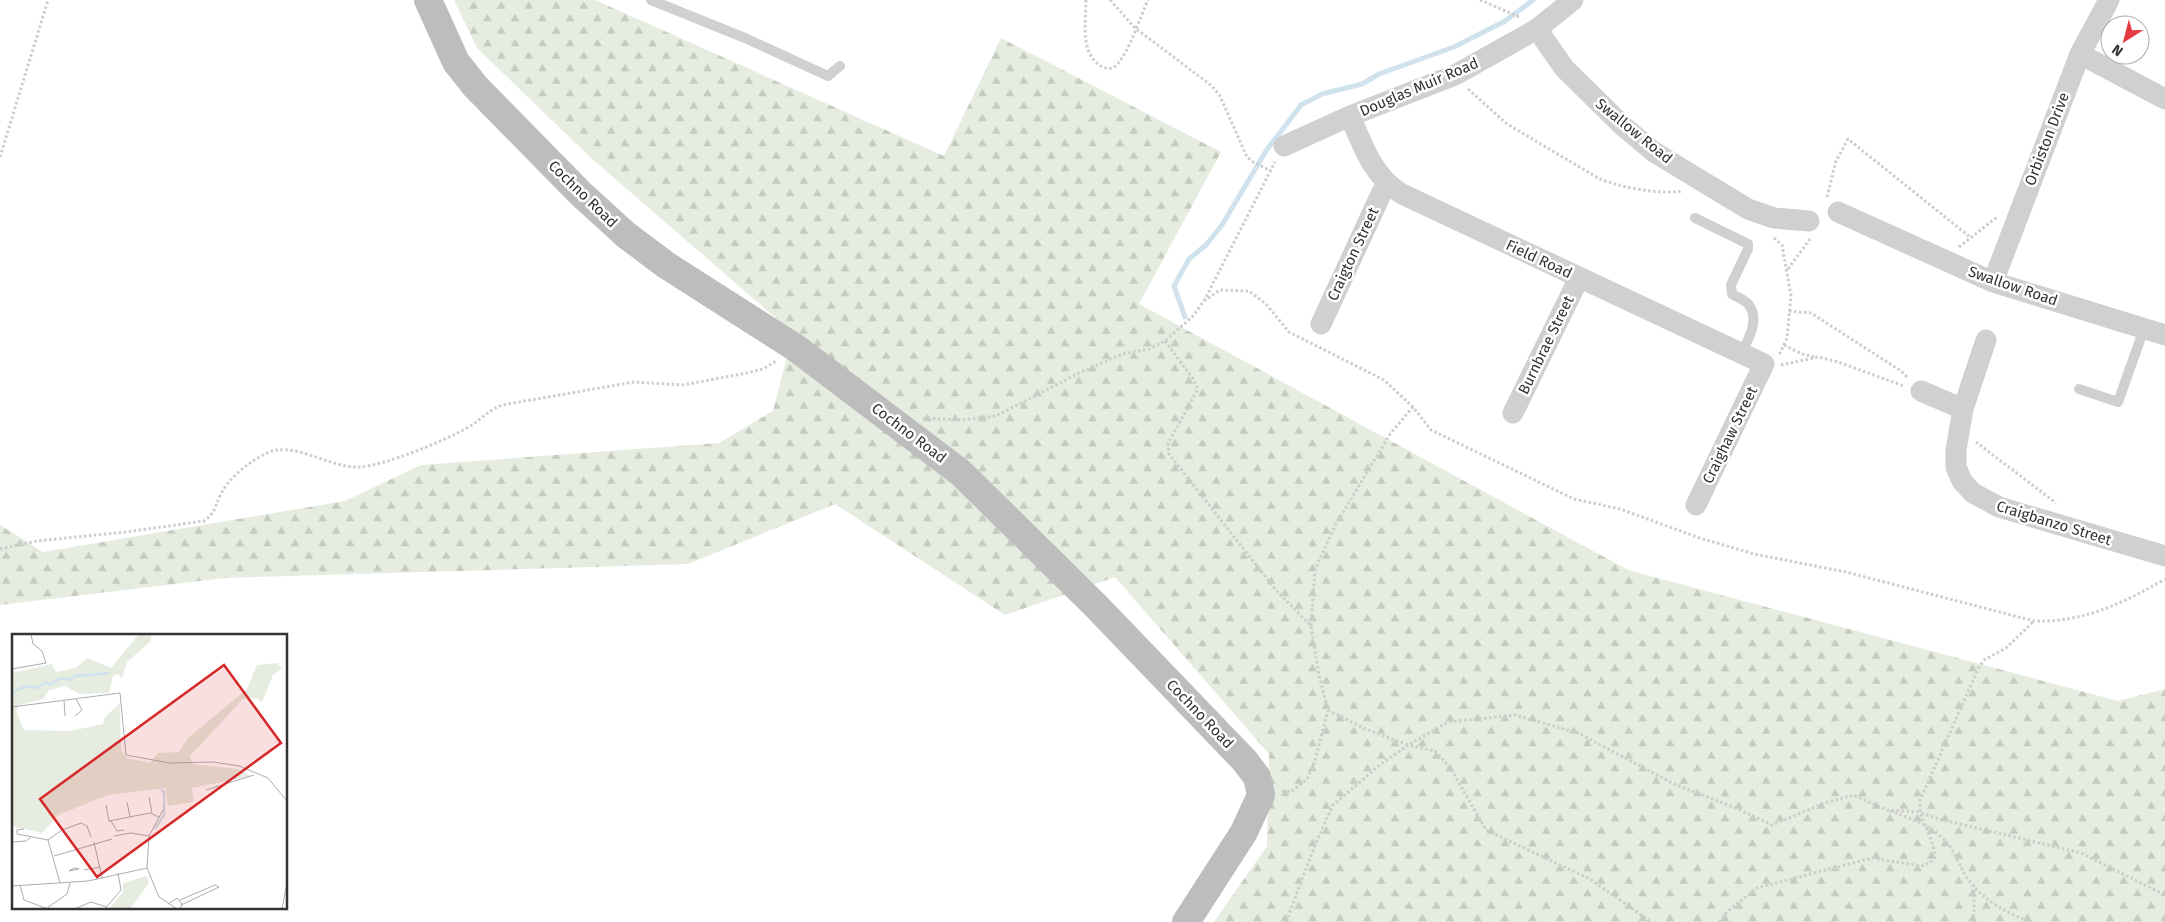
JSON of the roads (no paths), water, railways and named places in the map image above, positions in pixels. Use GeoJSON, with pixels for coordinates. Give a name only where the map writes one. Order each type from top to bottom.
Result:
{"type":"FeatureCollection","features":[{"type":"Feature","properties":{"kind":"street","name":"Cochno Road"},"geometry":{"type":"LineString","coordinates":[[428,0],[456,62],[475,86],[580,193],[626,235],[666,265],[796,348],[961,473],[986,496],[1246,761],[1257,777],[1261,789],[1261,796],[1256,810],[1186,922]]}},
{"type":"Feature","properties":{"kind":"street","name":"Douglas Muir Road"},"geometry":{"type":"LineString","coordinates":[[1284,146],[1350,116],[1455,76],[1530,24],[1573,0]]}},
{"type":"Feature","properties":{"kind":"street","name":"Orbiston Drive"},"geometry":{"type":"LineString","coordinates":[[1993,282],[2080,54],[2109,0]]}},
{"type":"Feature","properties":{"kind":"street","name":"Swallow Road"},"geometry":{"type":"LineString","coordinates":[[1530,24],[1564,68],[1594,99],[1654,152],[1700,182],[1760,214],[1812,228]]}},
{"type":"Feature","properties":{"kind":"street"},"geometry":{"type":"LineString","coordinates":[[2080,54],[2165,99]]}},
{"type":"Feature","properties":{"kind":"street","name":"Field Road"},"geometry":{"type":"LineString","coordinates":[[1350,116],[1370,162],[1388,186],[1579,278],[1768,365]]}},
{"type":"Feature","properties":{"kind":"street","name":"Craigton Street"},"geometry":{"type":"LineString","coordinates":[[1321,324],[1382,192],[1388,186]]}},
{"type":"Feature","properties":{"kind":"street","name":"Swallow Road"},"geometry":{"type":"LineString","coordinates":[[1831,208],[1993,282],[2165,335]]}},
{"type":"Feature","properties":{"kind":"street","name":"Burnbrae Street"},"geometry":{"type":"LineString","coordinates":[[1513,413],[1579,278]]}},
{"type":"Feature","properties":{"kind":"street","name":"Craigbanzo Street"},"geometry":{"type":"LineString","coordinates":[[1986,340],[1961,419],[1956,450],[1956,467],[1962,481],[1973,493],[1986,501],[2042,521],[2165,556]]}},
{"type":"Feature","properties":{"kind":"street","name":"Craighaw Street"},"geometry":{"type":"LineString","coordinates":[[1696,505],[1768,365]]}},
{"type":"Feature","properties":{"kind":"street"},"geometry":{"type":"LineString","coordinates":[[1922,391],[1961,419]]}},
{"type":"Feature","properties":{"kind":"lane"},"geometry":{"type":"LineString","coordinates":[[651,0],[745,38],[828,76],[840,66]]}},
{"type":"Feature","properties":{"kind":"lane"},"geometry":{"type":"LineString","coordinates":[[1695,218],[1748,244],[1748,249],[1730,285],[1732,294],[1748,304],[1753,314],[1752,329],[1741,354]]}},
{"type":"Feature","properties":{"kind":"lane"},"geometry":{"type":"LineString","coordinates":[[2079,389],[2118,402],[2144,329]]}},
{"type":"Feature","properties":{"kind":"waterway"},"geometry":{"type":"LineString","coordinates":[[1185,317],[1174,286],[1189,259],[1206,245],[1222,225],[1266,151],[1301,105],[1322,94],[1362,84],[1379,74],[1454,47],[1505,21],[1533,0]]}}]}
